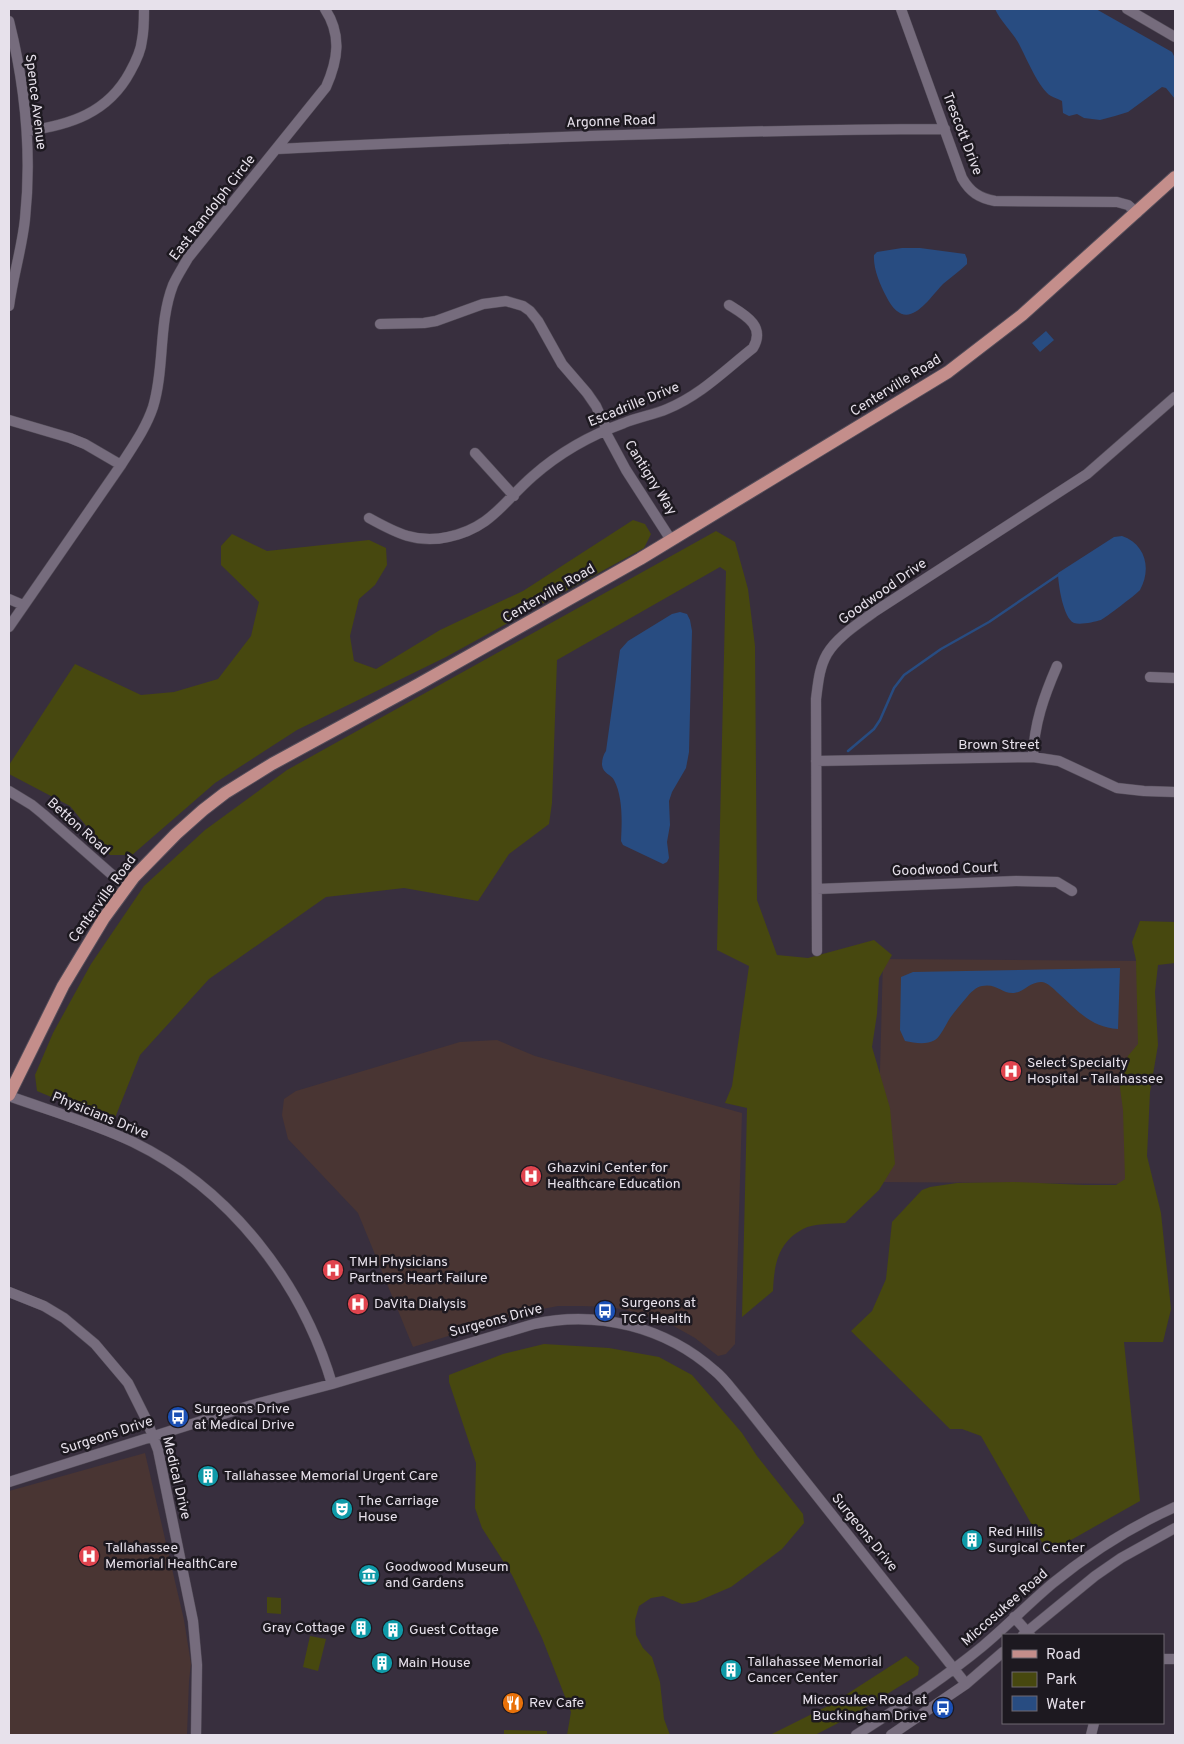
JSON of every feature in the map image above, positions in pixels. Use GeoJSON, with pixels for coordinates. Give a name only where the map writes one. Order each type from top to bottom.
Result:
{"type":"FeatureCollection","features":[{"type":"Feature","properties":{"kind":"main road","name":"Centerville Road"},"geometry":{"type":"LineString","coordinates":[[9,1096],[66,980],[104,918],[126,888],[154,856],[203,810],[244,781],[514,631],[671,540],[948,372],[1029,310],[1175,178]]}},
{"type":"Feature","properties":{"kind":"street"},"geometry":{"type":"LineString","coordinates":[[27,131],[54,127],[75,120],[107,103],[117,93],[134,66],[138,54],[142,41],[144,9]]}},
{"type":"Feature","properties":{"kind":"street","name":"East Randolph Circle"},"geometry":{"type":"LineString","coordinates":[[9,627],[138,440],[157,391],[168,302],[178,276],[188,258],[326,87],[334,70],[337,50],[335,33],[330,15],[326,9]]}},
{"type":"Feature","properties":{"kind":"street","name":"Trescott Drive"},"geometry":{"type":"LineString","coordinates":[[901,9],[962,178],[968,189],[986,200],[1117,202],[1128,205],[1137,213]]}},
{"type":"Feature","properties":{"kind":"street"},"geometry":{"type":"LineString","coordinates":[[1127,9],[1175,37]]}},
{"type":"Feature","properties":{"kind":"street","name":"Spence Avenue"},"geometry":{"type":"LineString","coordinates":[[9,21],[20,71],[27,131],[28,178],[25,219],[9,306]]}},
{"type":"Feature","properties":{"kind":"street","name":"Argonne Road"},"geometry":{"type":"LineString","coordinates":[[277,149],[439,141],[780,130],[945,129]]}},
{"type":"Feature","properties":{"kind":"street","name":"Cantigny Way"},"geometry":{"type":"LineString","coordinates":[[380,324],[436,321],[483,304],[506,301],[523,306],[530,311],[562,364],[596,406],[626,470],[671,540]]}},
{"type":"Feature","properties":{"kind":"street","name":"Escadrille Drive"},"geometry":{"type":"LineString","coordinates":[[370,518],[395,533],[429,539],[448,537],[480,526],[502,509],[531,477],[558,456],[606,430],[667,410],[696,394],[719,378],[753,348],[756,343],[757,331],[750,319],[729,306]]}},
{"type":"Feature","properties":{"kind":"street","name":"Goodwood Drive"},"geometry":{"type":"LineString","coordinates":[[817,951],[816,699],[818,680],[827,653],[838,641],[874,612],[1087,474],[1175,397]]}},
{"type":"Feature","properties":{"kind":"street"},"geometry":{"type":"LineString","coordinates":[[9,419],[85,444],[121,465]]}},
{"type":"Feature","properties":{"kind":"street"},"geometry":{"type":"LineString","coordinates":[[475,453],[514,496]]}},
{"type":"Feature","properties":{"kind":"street"},"geometry":{"type":"LineString","coordinates":[[9,600],[23,605]]}},
{"type":"Feature","properties":{"kind":"street"},"geometry":{"type":"LineString","coordinates":[[1033,757],[1035,732],[1041,704],[1057,666]]}},
{"type":"Feature","properties":{"kind":"street"},"geometry":{"type":"LineString","coordinates":[[1150,677],[1175,678]]}},
{"type":"Feature","properties":{"kind":"street","name":"Brown Street"},"geometry":{"type":"LineString","coordinates":[[816,761],[1033,757],[1060,761],[1117,788],[1135,791],[1175,792]]}},
{"type":"Feature","properties":{"kind":"street","name":"Betton Road"},"geometry":{"type":"LineString","coordinates":[[9,791],[43,814],[126,888]]}},
{"type":"Feature","properties":{"kind":"street","name":"Goodwood Court"},"geometry":{"type":"LineString","coordinates":[[817,889],[1016,881],[1056,882],[1072,891]]}},
{"type":"Feature","properties":{"kind":"street","name":"Physicians Drive"},"geometry":{"type":"LineString","coordinates":[[9,1096],[87,1123],[134,1142],[184,1173],[207,1191],[248,1230],[281,1274],[314,1334],[332,1384]]}},
{"type":"Feature","properties":{"kind":"street","name":"Medical Drive"},"geometry":{"type":"LineString","coordinates":[[9,1292],[44,1306],[64,1318],[95,1344],[128,1383],[153,1436],[158,1450],[193,1621],[197,1665],[196,1735]]}},
{"type":"Feature","properties":{"kind":"street","name":"Surgeons Drive"},"geometry":{"type":"LineString","coordinates":[[9,1482],[252,1405],[332,1384],[441,1350],[551,1320],[597,1319],[624,1324],[656,1333],[696,1356],[716,1372],[741,1400],[966,1684]]}},
{"type":"Feature","properties":{"kind":"street","name":"Miccosukee Road"},"geometry":{"type":"LineString","coordinates":[[856,1735],[954,1669],[1055,1582],[1108,1544],[1175,1507]]}},
{"type":"Feature","properties":{"kind":"street"},"geometry":{"type":"LineString","coordinates":[[1014,1617],[1027,1634],[1095,1576],[1126,1555],[1175,1528]]}},
{"type":"Feature","properties":{"kind":"street"},"geometry":{"type":"LineString","coordinates":[[896,1734],[966,1684],[1002,1653]]}},
{"type":"Feature","properties":{"kind":"shaded area","name":"Select Specialty Hospital - Tallahassee"},"geometry":{"type":"Polygon","coordinates":[[[883,959],[1142,961],[1141,1184],[877,1182],[883,959]]]}},
{"type":"Feature","properties":{"kind":"shaded area","name":"Ghazvini Center for Healthcare Education"},"geometry":{"type":"Polygon","coordinates":[[[497,1040],[535,1056],[742,1113],[735,1344],[726,1354],[718,1356],[695,1338],[672,1325],[639,1313],[611,1307],[581,1306],[558,1306],[522,1313],[413,1347],[358,1213],[288,1139],[282,1115],[284,1099],[296,1091],[460,1042],[497,1040]]]}},
{"type":"Feature","properties":{"kind":"shaded area","name":"Tallahassee Memorial HealthCare"},"geometry":{"type":"Polygon","coordinates":[[[145,1453],[184,1620],[191,1664],[187,1735],[9,1735],[9,1491],[145,1453]]]}},
{"type":"Feature","properties":{"kind":"green space"},"geometry":{"type":"Polygon","coordinates":[[[633,520],[645,524],[651,534],[644,548],[446,657],[297,730],[215,783],[132,855],[110,855],[70,806],[9,774],[9,765],[75,664],[141,695],[174,692],[218,679],[251,636],[259,602],[221,565],[221,546],[232,534],[267,551],[369,540],[386,548],[387,565],[375,585],[359,599],[350,636],[354,661],[376,669],[440,630],[523,591],[633,520]]]}},
{"type":"Feature","properties":{"kind":"green space"},"geometry":{"type":"Polygon","coordinates":[[[716,531],[735,542],[748,589],[755,646],[757,900],[777,955],[808,958],[874,940],[892,955],[879,978],[877,1014],[872,1047],[890,1108],[895,1164],[879,1190],[845,1223],[807,1227],[788,1241],[783,1247],[776,1263],[773,1291],[742,1317],[747,1108],[725,1103],[732,1086],[749,966],[717,950],[726,571],[720,567],[557,660],[552,803],[549,824],[509,854],[478,901],[404,888],[326,897],[209,979],[140,1055],[113,1123],[37,1091],[35,1075],[53,1033],[91,964],[144,886],[205,830],[287,770],[716,531]]]}},
{"type":"Feature","properties":{"kind":"green space"},"geometry":{"type":"Polygon","coordinates":[[[1140,921],[1175,922],[1175,963],[1158,965],[1155,992],[1158,1045],[1150,1092],[1147,1156],[1161,1213],[1171,1309],[1163,1342],[1124,1342],[1140,1501],[1048,1553],[981,1436],[962,1429],[950,1429],[851,1331],[872,1311],[886,1279],[892,1222],[922,1190],[957,1183],[1014,1182],[1116,1185],[1125,1179],[1123,1110],[1120,1088],[1121,1072],[1128,1056],[1138,1044],[1136,960],[1132,942],[1140,921]]]}},
{"type":"Feature","properties":{"kind":"green space"},"geometry":{"type":"Polygon","coordinates":[[[544,1344],[609,1348],[659,1357],[692,1375],[742,1433],[757,1456],[803,1514],[804,1523],[782,1549],[731,1587],[696,1602],[682,1604],[663,1596],[651,1598],[639,1606],[635,1620],[636,1635],[643,1648],[652,1657],[660,1682],[664,1719],[670,1735],[567,1735],[571,1712],[542,1638],[512,1575],[482,1528],[475,1508],[476,1463],[449,1382],[449,1375],[503,1354],[544,1344]]]}},
{"type":"Feature","properties":{"kind":"green space"},"geometry":{"type":"Polygon","coordinates":[[[267,1597],[281,1598],[281,1614],[267,1613],[267,1597]]]}},
{"type":"Feature","properties":{"kind":"green space"},"geometry":{"type":"Polygon","coordinates":[[[310,1636],[326,1639],[318,1671],[303,1667],[310,1636]]]}},
{"type":"Feature","properties":{"kind":"green space"},"geometry":{"type":"Polygon","coordinates":[[[906,1656],[919,1667],[918,1675],[848,1718],[815,1735],[770,1735],[830,1705],[906,1656]]]}},
{"type":"Feature","properties":{"kind":"green space"},"geometry":{"type":"Polygon","coordinates":[[[504,1730],[547,1731],[547,1735],[504,1735],[504,1730]]]}},
{"type":"Feature","properties":{"kind":"water"},"geometry":{"type":"Polygon","coordinates":[[[995,9],[1096,9],[1172,52],[1175,58],[1175,99],[1166,88],[1162,87],[1128,112],[1100,120],[1084,118],[1077,114],[1069,116],[1063,113],[1062,101],[1051,96],[1042,87],[1016,39],[995,9]]]}},
{"type":"Feature","properties":{"kind":"water"},"geometry":{"type":"Polygon","coordinates":[[[902,248],[920,248],[965,254],[967,259],[967,264],[943,284],[923,306],[916,312],[908,315],[901,314],[893,308],[881,287],[874,260],[874,255],[877,252],[902,248]]]}},
{"type":"Feature","properties":{"kind":"water"},"geometry":{"type":"Polygon","coordinates":[[[1046,331],[1054,340],[1040,352],[1032,343],[1046,331]]]}},
{"type":"Feature","properties":{"kind":"water"},"geometry":{"type":"Polygon","coordinates":[[[1122,536],[1136,545],[1144,558],[1146,565],[1144,582],[1140,590],[1101,620],[1074,623],[1070,620],[1064,608],[1058,573],[1114,537],[1122,536]]]}},
{"type":"Feature","properties":{"kind":"water"},"geometry":{"type":"Polygon","coordinates":[[[680,612],[687,614],[692,631],[689,752],[686,768],[669,801],[670,825],[667,842],[669,858],[663,864],[623,845],[621,841],[622,818],[619,794],[614,780],[604,770],[602,763],[606,751],[620,650],[628,641],[672,614],[680,612]]]}},
{"type":"Feature","properties":{"kind":"water"},"geometry":{"type":"Polygon","coordinates":[[[1120,968],[1118,1029],[1099,1025],[1085,1017],[1051,986],[1038,982],[1014,993],[987,985],[973,990],[950,1018],[939,1036],[932,1042],[905,1041],[900,1030],[901,977],[913,972],[1120,968]]]}},
{"type":"Feature","properties":{"kind":"waterway"},"geometry":{"type":"LineString","coordinates":[[848,751],[874,729],[894,688],[904,675],[941,649],[989,622],[1058,575]]}},
{"type":"Feature","properties":{"kind":"place","name":"Select Specialty Hospital - Tallahassee"},"geometry":{"type":"Point","coordinates":[1011,1071]}},
{"type":"Feature","properties":{"kind":"place","name":"Ghazvini Center for Healthcare Education"},"geometry":{"type":"Point","coordinates":[531,1176]}},
{"type":"Feature","properties":{"kind":"place","name":"TMH Physicians Partners Heart Failure"},"geometry":{"type":"Point","coordinates":[333,1270]}},
{"type":"Feature","properties":{"kind":"place","name":"DaVita Dialysis"},"geometry":{"type":"Point","coordinates":[358,1304]}},
{"type":"Feature","properties":{"kind":"place","name":"Surgeons at TCC Health"},"geometry":{"type":"Point","coordinates":[605,1311]}},
{"type":"Feature","properties":{"kind":"place","name":"Surgeons Drive at Medical Drive"},"geometry":{"type":"Point","coordinates":[178,1417]}},
{"type":"Feature","properties":{"kind":"place","name":"Tallahassee Memorial Urgent Care"},"geometry":{"type":"Point","coordinates":[208,1476]}},
{"type":"Feature","properties":{"kind":"place","name":"The Carriage House"},"geometry":{"type":"Point","coordinates":[342,1509]}},
{"type":"Feature","properties":{"kind":"place","name":"Red Hills Surgical Center"},"geometry":{"type":"Point","coordinates":[972,1540]}},
{"type":"Feature","properties":{"kind":"place","name":"Tallahassee Memorial HealthCare"},"geometry":{"type":"Point","coordinates":[89,1556]}},
{"type":"Feature","properties":{"kind":"place","name":"Goodwood Museum and Gardens"},"geometry":{"type":"Point","coordinates":[369,1575]}},
{"type":"Feature","properties":{"kind":"place","name":"Gray Cottage"},"geometry":{"type":"Point","coordinates":[361,1628]}},
{"type":"Feature","properties":{"kind":"place","name":"Guest Cottage"},"geometry":{"type":"Point","coordinates":[393,1630]}},
{"type":"Feature","properties":{"kind":"place","name":"Main House"},"geometry":{"type":"Point","coordinates":[382,1663]}},
{"type":"Feature","properties":{"kind":"place","name":"Tallahassee Memorial Cancer Center"},"geometry":{"type":"Point","coordinates":[731,1670]}},
{"type":"Feature","properties":{"kind":"place","name":"Rev Cafe"},"geometry":{"type":"Point","coordinates":[513,1703]}},
{"type":"Feature","properties":{"kind":"place","name":"Miccosukee Road at Buckingham Drive"},"geometry":{"type":"Point","coordinates":[943,1708]}}]}
